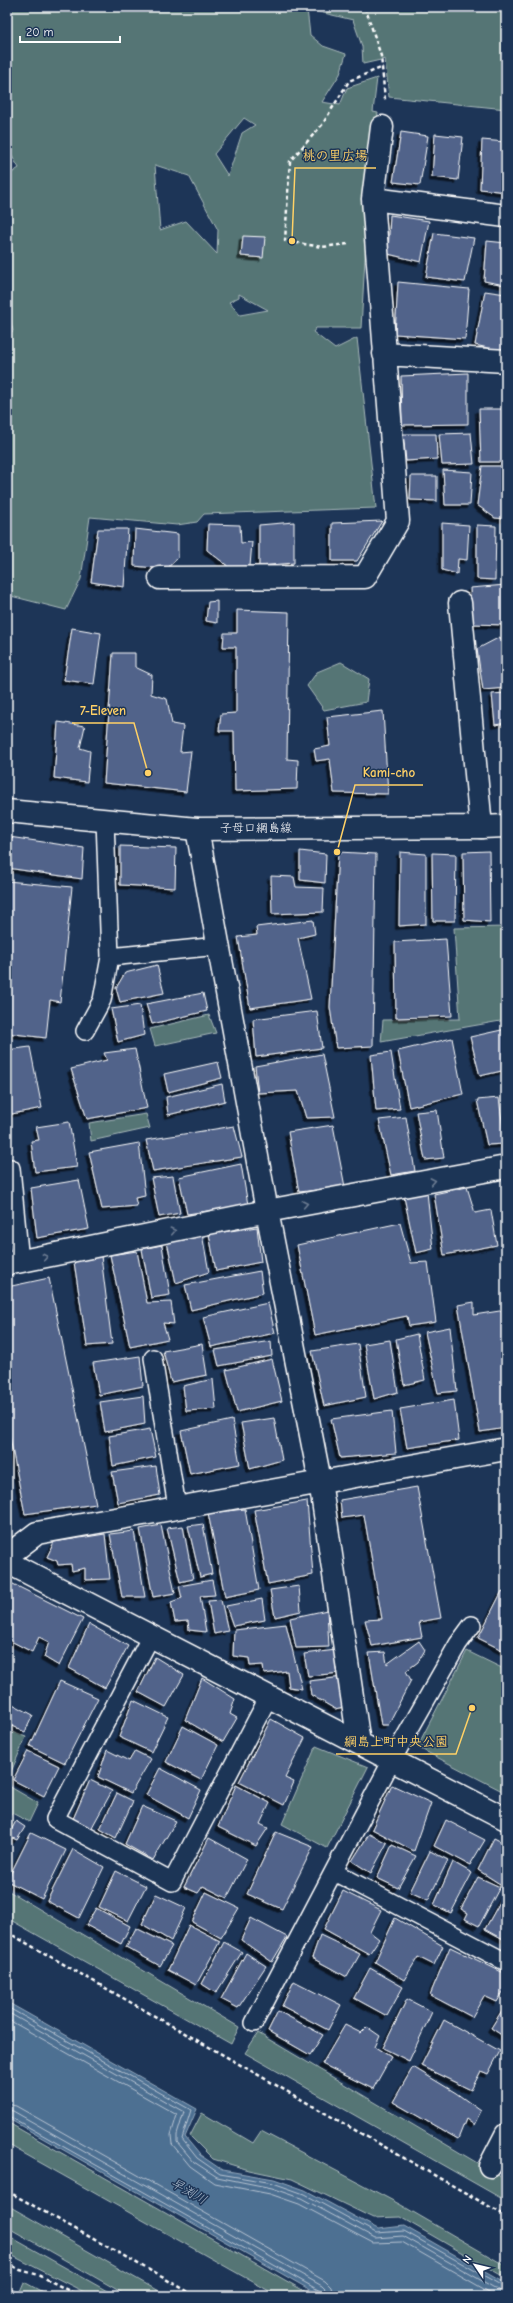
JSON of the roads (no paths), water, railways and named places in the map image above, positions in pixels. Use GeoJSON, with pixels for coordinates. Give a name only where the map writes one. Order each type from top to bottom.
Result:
{"type":"FeatureCollection","features":[{"type":"Feature","properties":{"kind":"street"},"geometry":{"type":"LineString","coordinates":[[160,578],[365,577],[398,521],[373,199],[382,127]]}},
{"type":"Feature","properties":{"kind":"street"},"geometry":{"type":"LineString","coordinates":[[373,199],[506,216]]}},
{"type":"Feature","properties":{"kind":"street"},"geometry":{"type":"LineString","coordinates":[[384,354],[506,361]]}},
{"type":"Feature","properties":{"kind":"street"},"geometry":{"type":"LineString","coordinates":[[460,603],[482,828]]}},
{"type":"Feature","properties":{"kind":"street","name":"子母口綱島線"},"geometry":{"type":"LineString","coordinates":[[7,811],[197,828],[482,828],[506,826]]}},
{"type":"Feature","properties":{"kind":"street"},"geometry":{"type":"LineString","coordinates":[[197,828],[267,1212],[320,1481],[359,1743]]}},
{"type":"Feature","properties":{"kind":"street"},"geometry":{"type":"LineString","coordinates":[[14,1263],[267,1212],[506,1167]]}},
{"type":"Feature","properties":{"kind":"street"},"geometry":{"type":"LineString","coordinates":[[7,1556],[36,1533],[320,1481],[506,1449]]}},
{"type":"Feature","properties":{"kind":"street"},"geometry":{"type":"LineString","coordinates":[[7,1562],[506,1818]]}},
{"type":"Feature","properties":{"kind":"street"},"geometry":{"type":"LineString","coordinates":[[490,2166],[506,2135]]}},
{"type":"Feature","properties":{"kind":"lane"},"geometry":{"type":"LineString","coordinates":[[85,1031],[102,1000],[110,957],[105,820]]}},
{"type":"Feature","properties":{"kind":"lane"},"geometry":{"type":"LineString","coordinates":[[110,957],[218,946]]}},
{"type":"Feature","properties":{"kind":"lane"},"geometry":{"type":"LineString","coordinates":[[11,1168],[14,1263]]}},
{"type":"Feature","properties":{"kind":"lane"},"geometry":{"type":"LineString","coordinates":[[153,1358],[178,1507]]}},
{"type":"Feature","properties":{"kind":"lane"},"geometry":{"type":"LineString","coordinates":[[254,2023],[392,1760],[458,1644],[472,1625]]}},
{"type":"Feature","properties":{"kind":"lane"},"geometry":{"type":"LineString","coordinates":[[151,1636],[55,1819],[172,1882],[268,1696]]}},
{"type":"Feature","properties":{"kind":"lane"},"geometry":{"type":"LineString","coordinates":[[334,1872],[506,1962]]}},
{"type":"Feature","properties":{"kind":"water","name":"早渕川"},"geometry":{"type":"Polygon","coordinates":[[[7,2002],[197,2109],[185,2137],[200,2155],[222,2170],[274,2179],[305,2190],[378,2229],[404,2226],[506,2284],[506,2296],[321,2296],[7,2118],[7,2002]]]}},
{"type":"Feature","properties":{"kind":"place","name":"桃の里広場"},"geometry":{"type":"Point","coordinates":[292,241]}},
{"type":"Feature","properties":{"kind":"place","name":"7-Eleven"},"geometry":{"type":"Point","coordinates":[148,773]}},
{"type":"Feature","properties":{"kind":"place","name":"Kami-cho"},"geometry":{"type":"Point","coordinates":[337,852]}},
{"type":"Feature","properties":{"kind":"place","name":"綱島上町中央公園"},"geometry":{"type":"Point","coordinates":[472,1708]}}]}
